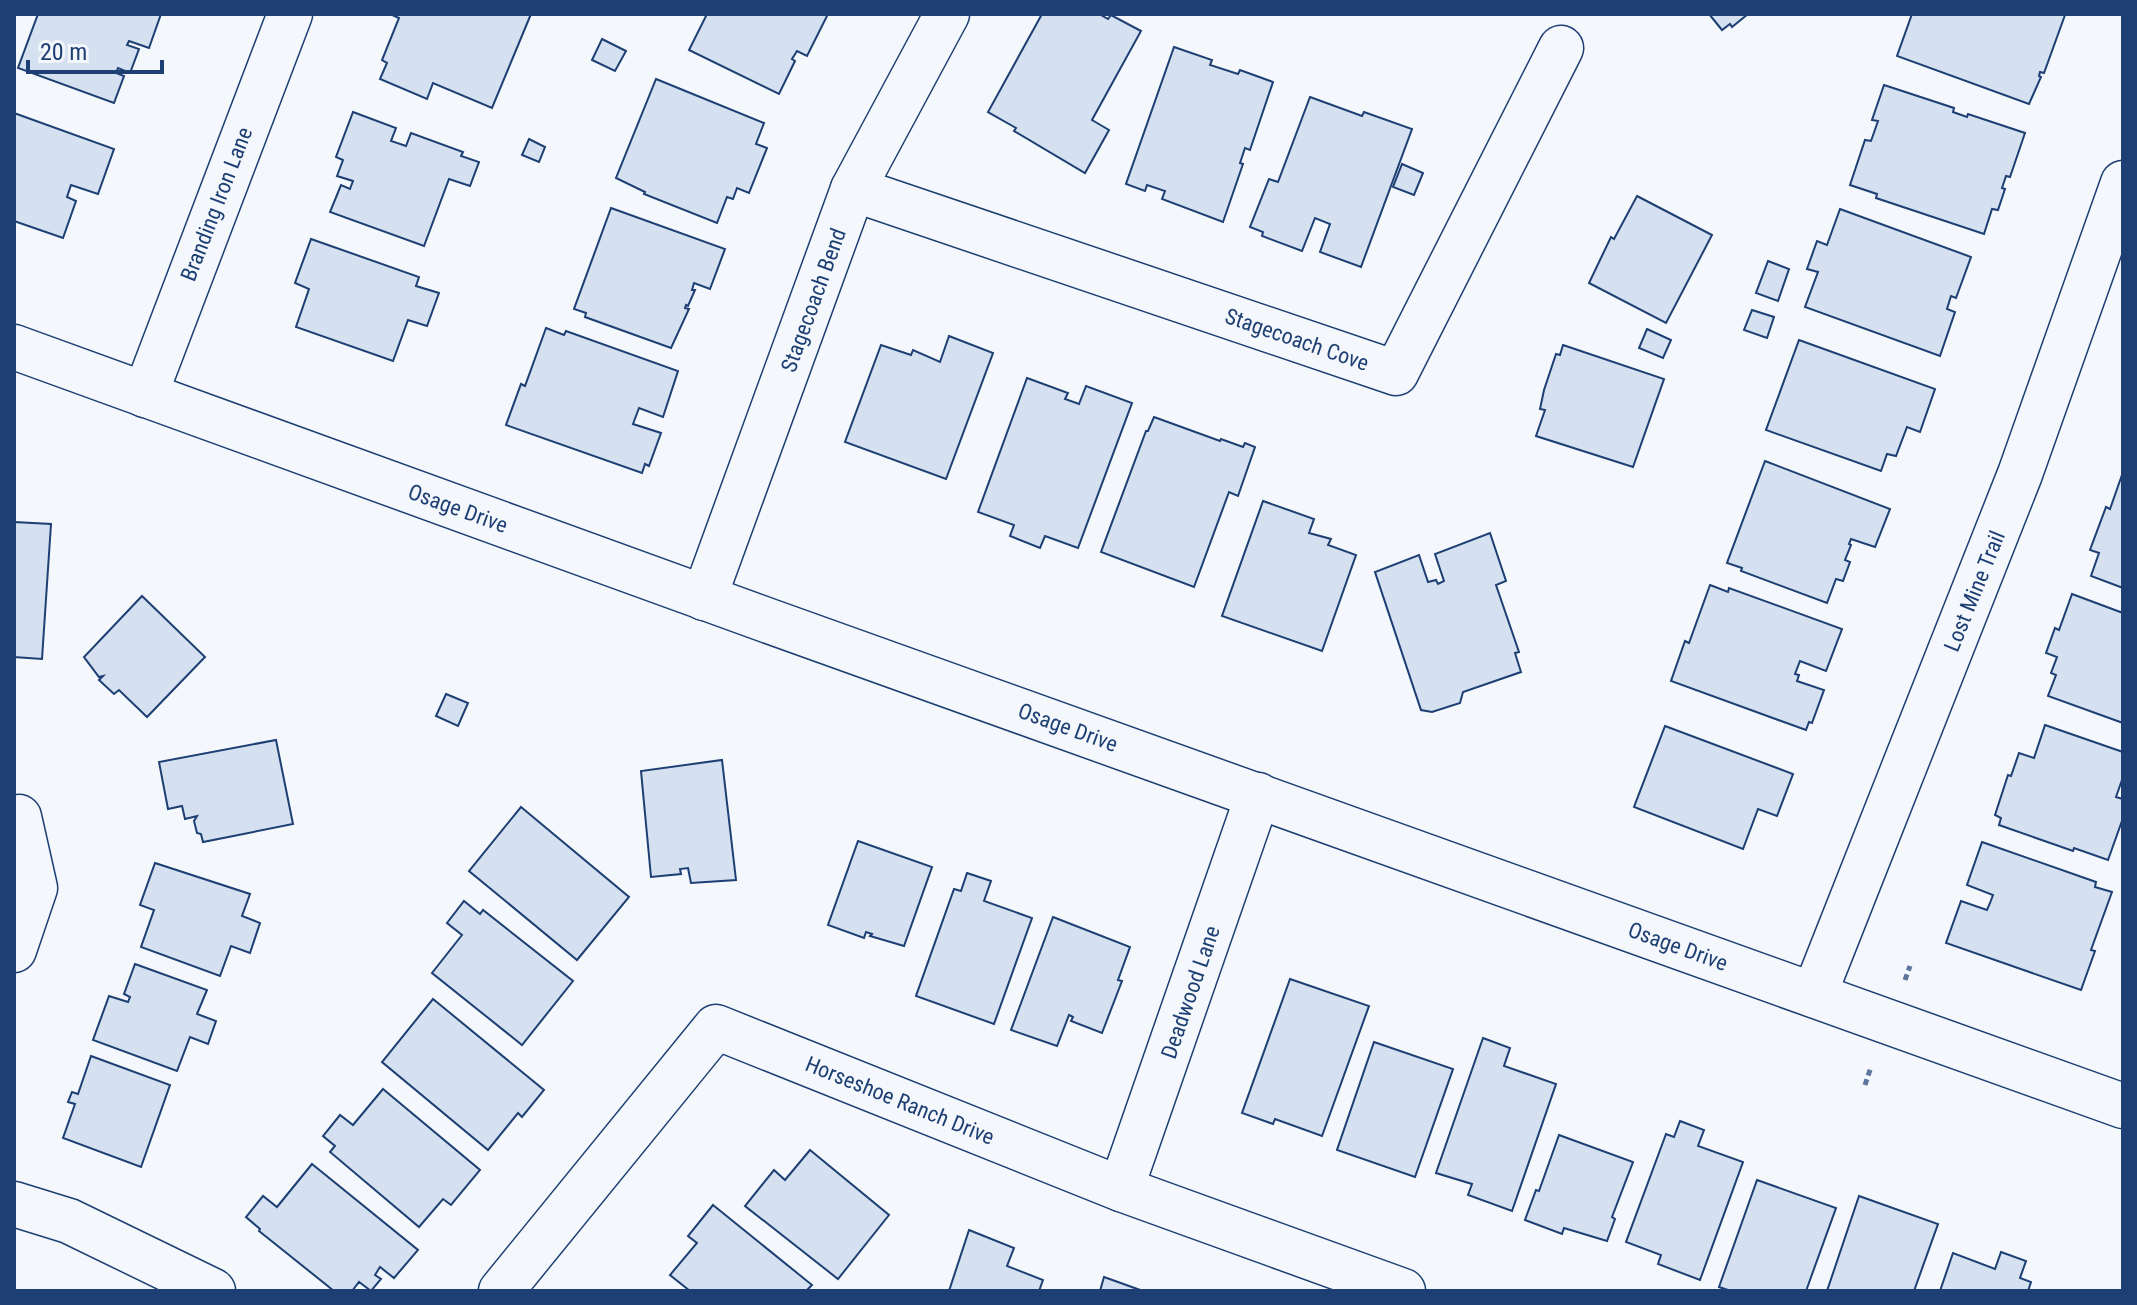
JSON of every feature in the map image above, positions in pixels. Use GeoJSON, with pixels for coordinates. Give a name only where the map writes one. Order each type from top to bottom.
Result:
{"type":"FeatureCollection","features":[{"type":"Feature","properties":{"kind":"street","name":"Branding Iron Lane"},"geometry":{"type":"LineString","coordinates":[[145,395],[290,14]]}},
{"type":"Feature","properties":{"kind":"street","name":"Stagecoach Bend"},"geometry":{"type":"LineString","coordinates":[[704,598],[853,189],[947,14]]}},
{"type":"Feature","properties":{"kind":"street","name":"Stagecoach Cove"},"geometry":{"type":"LineString","coordinates":[[853,189],[1396,373],[1561,48]]}},
{"type":"Feature","properties":{"kind":"street","name":"Lost Mine Trail"},"geometry":{"type":"LineString","coordinates":[[1814,995],[2020,474],[2123,183]]}},
{"type":"Feature","properties":{"kind":"street","name":"Osage Drive"},"geometry":{"type":"LineString","coordinates":[[14,347],[704,598],[2123,1106]]}},
{"type":"Feature","properties":{"kind":"street","name":"Deadwood Lane"},"geometry":{"type":"LineString","coordinates":[[1121,1189],[1258,795]]}},
{"type":"Feature","properties":{"kind":"street"},"geometry":{"type":"LineString","coordinates":[[14,950],[35,888],[19,817]]}},
{"type":"Feature","properties":{"kind":"street","name":"Horseshoe Ranch Drive"},"geometry":{"type":"LineString","coordinates":[[501,1291],[716,1027],[1121,1189],[1403,1291]]}},
{"type":"Feature","properties":{"kind":"street"},"geometry":{"type":"LineString","coordinates":[[14,1204],[69,1221],[213,1291]]}},
{"type":"Feature","properties":{"kind":"path"},"geometry":{"type":"LineString","coordinates":[[1903,985],[1910,966]]}},
{"type":"Feature","properties":{"kind":"path"},"geometry":{"type":"LineString","coordinates":[[1865,1085],[1871,1067]]}},
{"type":"Feature","properties":{"kind":"building"},"geometry":{"type":"Polygon","coordinates":[[[38,14],[161,14],[149,48],[129,41],[127,45],[139,49],[130,73],[118,68],[116,73],[124,76],[114,103],[18,68],[38,14]]]}},
{"type":"Feature","properties":{"kind":"building"},"geometry":{"type":"Polygon","coordinates":[[[390,14],[531,14],[492,108],[433,83],[427,99],[380,79],[387,63],[382,60],[399,18],[390,14]]]}},
{"type":"Feature","properties":{"kind":"building"},"geometry":{"type":"Polygon","coordinates":[[[707,14],[828,14],[807,56],[797,51],[792,59],[795,61],[779,94],[689,50],[707,14]]]}},
{"type":"Feature","properties":{"kind":"building"},"geometry":{"type":"Polygon","coordinates":[[[1042,14],[1099,14],[1108,19],[1111,15],[1141,31],[1092,120],[1109,130],[1085,173],[988,112],[1042,14]]]}},
{"type":"Feature","properties":{"kind":"building"},"geometry":{"type":"Polygon","coordinates":[[[1709,14],[1748,14],[1732,27],[1730,24],[1722,30],[1709,14]]]}},
{"type":"Feature","properties":{"kind":"building"},"geometry":{"type":"Polygon","coordinates":[[[1912,14],[2065,15],[2029,104],[1897,56],[1912,14]]]}},
{"type":"Feature","properties":{"kind":"building"},"geometry":{"type":"Polygon","coordinates":[[[602,39],[626,51],[615,71],[592,60],[602,39]]]}},
{"type":"Feature","properties":{"kind":"building"},"geometry":{"type":"Polygon","coordinates":[[[1174,47],[1212,60],[1210,65],[1238,74],[1240,70],[1273,82],[1250,150],[1245,148],[1240,163],[1243,164],[1223,222],[1162,199],[1165,191],[1147,185],[1145,191],[1126,184],[1174,47]]]}},
{"type":"Feature","properties":{"kind":"building"},"geometry":{"type":"Polygon","coordinates":[[[656,79],[764,123],[756,144],[767,148],[749,193],[737,188],[733,199],[727,197],[717,223],[644,194],[616,178],[656,79]]]}},
{"type":"Feature","properties":{"kind":"building"},"geometry":{"type":"Polygon","coordinates":[[[1884,85],[1954,108],[1953,112],[1967,117],[1968,114],[2025,133],[2010,177],[2006,176],[1998,210],[1992,209],[1984,234],[1876,198],[1877,194],[1850,185],[1865,140],[1871,141],[1878,121],[1872,120],[1884,85]]]}},
{"type":"Feature","properties":{"kind":"building"},"geometry":{"type":"Polygon","coordinates":[[[1310,97],[1362,116],[1364,112],[1412,129],[1361,267],[1320,252],[1330,224],[1315,218],[1302,251],[1262,236],[1263,232],[1250,227],[1269,179],[1278,182],[1310,97]]]}},
{"type":"Feature","properties":{"kind":"building"},"geometry":{"type":"Polygon","coordinates":[[[353,112],[396,128],[391,141],[406,146],[411,133],[463,152],[461,156],[479,162],[470,186],[449,179],[424,246],[330,212],[341,185],[350,189],[353,181],[337,176],[343,160],[336,157],[353,112]]]}},
{"type":"Feature","properties":{"kind":"building"},"geometry":{"type":"Polygon","coordinates":[[[14,113],[114,149],[98,194],[71,185],[67,197],[76,201],[63,238],[14,221],[14,113]]]}},
{"type":"Feature","properties":{"kind":"building"},"geometry":{"type":"Polygon","coordinates":[[[529,139],[545,147],[539,162],[522,155],[529,139]]]}},
{"type":"Feature","properties":{"kind":"building"},"geometry":{"type":"Polygon","coordinates":[[[1402,164],[1423,173],[1414,195],[1393,187],[1402,164]]]}},
{"type":"Feature","properties":{"kind":"building"},"geometry":{"type":"Polygon","coordinates":[[[1637,196],[1712,235],[1666,323],[1589,283],[1611,237],[1614,239],[1637,196]]]}},
{"type":"Feature","properties":{"kind":"building"},"geometry":{"type":"Polygon","coordinates":[[[611,208],[725,249],[710,289],[694,283],[692,290],[695,290],[685,308],[689,309],[671,348],[585,317],[586,313],[574,309],[611,208]]]}},
{"type":"Feature","properties":{"kind":"building"},"geometry":{"type":"Polygon","coordinates":[[[1840,209],[1971,257],[1956,298],[1951,296],[1947,309],[1955,312],[1940,356],[1805,307],[1818,272],[1807,269],[1817,241],[1827,245],[1840,209]]]}},
{"type":"Feature","properties":{"kind":"building"},"geometry":{"type":"Polygon","coordinates":[[[311,239],[419,277],[416,286],[439,293],[427,326],[408,320],[393,361],[296,327],[309,289],[295,283],[311,239]]]}},
{"type":"Feature","properties":{"kind":"building"},"geometry":{"type":"Polygon","coordinates":[[[1768,261],[1789,269],[1778,301],[1756,293],[1768,261]]]}},
{"type":"Feature","properties":{"kind":"building"},"geometry":{"type":"Polygon","coordinates":[[[1752,310],[1774,317],[1767,338],[1744,330],[1752,310]]]}},
{"type":"Feature","properties":{"kind":"building"},"geometry":{"type":"Polygon","coordinates":[[[546,328],[564,335],[566,331],[678,371],[663,417],[639,408],[633,424],[661,433],[649,466],[645,464],[642,473],[506,425],[521,384],[525,386],[546,328]]]}},
{"type":"Feature","properties":{"kind":"building"},"geometry":{"type":"Polygon","coordinates":[[[1647,329],[1671,340],[1663,358],[1639,348],[1647,329]]]}},
{"type":"Feature","properties":{"kind":"building"},"geometry":{"type":"Polygon","coordinates":[[[949,336],[993,353],[946,479],[845,442],[881,345],[911,355],[913,350],[940,362],[949,336]]]}},
{"type":"Feature","properties":{"kind":"building"},"geometry":{"type":"Polygon","coordinates":[[[1799,340],[1935,389],[1920,432],[1907,427],[1896,456],[1887,454],[1881,471],[1766,430],[1799,340]]]}},
{"type":"Feature","properties":{"kind":"building"},"geometry":{"type":"Polygon","coordinates":[[[1563,345],[1664,379],[1633,467],[1536,436],[1545,410],[1540,409],[1544,390],[1556,354],[1560,355],[1563,345]]]}},
{"type":"Feature","properties":{"kind":"building"},"geometry":{"type":"Polygon","coordinates":[[[1027,378],[1068,393],[1065,399],[1079,404],[1086,386],[1132,403],[1078,548],[1045,536],[1040,548],[1010,536],[1014,525],[978,512],[1027,378]]]}},
{"type":"Feature","properties":{"kind":"building"},"geometry":{"type":"Polygon","coordinates":[[[1154,417],[1220,441],[1255,447],[1238,496],[1229,492],[1194,587],[1101,552],[1154,417]]]}},
{"type":"Feature","properties":{"kind":"building"},"geometry":{"type":"Polygon","coordinates":[[[1765,461],[1890,509],[1875,547],[1851,539],[1845,560],[1850,562],[1843,581],[1836,579],[1827,603],[1727,563],[1765,461]]]}},
{"type":"Feature","properties":{"kind":"building"},"geometry":{"type":"Polygon","coordinates":[[[2123,472],[2123,588],[2091,576],[2099,553],[2090,550],[2106,507],[2110,509],[2123,472]]]}},
{"type":"Feature","properties":{"kind":"building"},"geometry":{"type":"Polygon","coordinates":[[[1263,501],[1314,519],[1309,533],[1331,539],[1328,545],[1356,555],[1322,651],[1222,616],[1263,501]]]}},
{"type":"Feature","properties":{"kind":"building"},"geometry":{"type":"Polygon","coordinates":[[[14,522],[51,524],[42,659],[14,657],[14,522]]]}},
{"type":"Feature","properties":{"kind":"building"},"geometry":{"type":"Polygon","coordinates":[[[1490,533],[1506,581],[1496,585],[1519,652],[1515,653],[1521,672],[1463,692],[1460,703],[1432,712],[1421,710],[1375,572],[1419,555],[1428,582],[1436,580],[1438,584],[1444,581],[1435,554],[1490,533]]]}},
{"type":"Feature","properties":{"kind":"building"},"geometry":{"type":"Polygon","coordinates":[[[1710,585],[1728,592],[1729,588],[1842,629],[1826,671],[1800,661],[1795,674],[1799,675],[1797,681],[1824,690],[1812,723],[1809,722],[1806,730],[1671,681],[1710,585]]]}},
{"type":"Feature","properties":{"kind":"building"},"geometry":{"type":"Polygon","coordinates":[[[2072,594],[2123,613],[2123,723],[2048,696],[2056,675],[2051,673],[2057,657],[2046,653],[2055,628],[2059,630],[2072,594]]]}},
{"type":"Feature","properties":{"kind":"building"},"geometry":{"type":"Polygon","coordinates":[[[142,596],[205,657],[147,717],[119,690],[114,694],[99,680],[103,676],[99,677],[84,657],[142,596]]]}},
{"type":"Feature","properties":{"kind":"building"},"geometry":{"type":"Polygon","coordinates":[[[446,694],[468,703],[458,726],[436,716],[446,694]]]}},
{"type":"Feature","properties":{"kind":"building"},"geometry":{"type":"Polygon","coordinates":[[[2045,725],[2123,752],[2123,777],[2116,797],[2123,799],[2123,818],[2108,860],[1999,825],[2001,818],[1995,815],[2008,775],[2011,776],[2019,753],[2034,758],[2045,725]]]}},
{"type":"Feature","properties":{"kind":"building"},"geometry":{"type":"Polygon","coordinates":[[[1665,726],[1793,774],[1777,816],[1758,809],[1743,849],[1634,807],[1665,726]]]}},
{"type":"Feature","properties":{"kind":"building"},"geometry":{"type":"Polygon","coordinates":[[[276,740],[293,824],[203,842],[194,821],[197,816],[185,819],[182,806],[168,809],[159,762],[276,740]]]}},
{"type":"Feature","properties":{"kind":"building"},"geometry":{"type":"Polygon","coordinates":[[[722,760],[736,880],[691,883],[688,868],[680,869],[681,874],[651,877],[641,771],[722,760]]]}},
{"type":"Feature","properties":{"kind":"building"},"geometry":{"type":"Polygon","coordinates":[[[521,807],[629,897],[577,960],[469,871],[521,807]]]}},
{"type":"Feature","properties":{"kind":"building"},"geometry":{"type":"Polygon","coordinates":[[[858,841],[932,867],[904,946],[866,932],[864,938],[828,925],[858,841]]]}},
{"type":"Feature","properties":{"kind":"building"},"geometry":{"type":"Polygon","coordinates":[[[1982,842],[2096,882],[2095,887],[2112,892],[2091,950],[2095,951],[2081,990],[1946,943],[1961,901],[1987,910],[1993,895],[1967,885],[1982,842]]]}},
{"type":"Feature","properties":{"kind":"building"},"geometry":{"type":"Polygon","coordinates":[[[155,863],[250,894],[242,916],[260,923],[250,953],[231,946],[220,976],[141,947],[154,910],[140,905],[155,863]]]}},
{"type":"Feature","properties":{"kind":"building"},"geometry":{"type":"Polygon","coordinates":[[[967,873],[991,881],[984,901],[1032,918],[994,1024],[916,996],[954,889],[961,891],[967,873]]]}},
{"type":"Feature","properties":{"kind":"building"},"geometry":{"type":"Polygon","coordinates":[[[464,901],[480,914],[483,910],[573,981],[522,1045],[432,973],[462,935],[447,923],[464,901]]]}},
{"type":"Feature","properties":{"kind":"building"},"geometry":{"type":"Polygon","coordinates":[[[1053,917],[1130,947],[1118,980],[1122,981],[1102,1033],[1071,1021],[1073,1017],[1069,1015],[1057,1046],[1011,1030],[1053,917]]]}},
{"type":"Feature","properties":{"kind":"building"},"geometry":{"type":"Polygon","coordinates":[[[135,964],[207,990],[197,1014],[216,1021],[208,1044],[190,1037],[177,1071],[93,1040],[109,996],[128,1002],[130,997],[124,994],[135,964]]]}},
{"type":"Feature","properties":{"kind":"building"},"geometry":{"type":"Polygon","coordinates":[[[1290,979],[1369,1006],[1322,1136],[1275,1119],[1273,1124],[1242,1113],[1290,979]]]}},
{"type":"Feature","properties":{"kind":"building"},"geometry":{"type":"Polygon","coordinates":[[[433,999],[544,1090],[522,1117],[518,1113],[488,1150],[382,1062],[433,999]]]}},
{"type":"Feature","properties":{"kind":"building"},"geometry":{"type":"Polygon","coordinates":[[[1483,1038],[1510,1048],[1504,1066],[1556,1084],[1512,1211],[1468,1195],[1472,1184],[1436,1173],[1483,1038]]]}},
{"type":"Feature","properties":{"kind":"building"},"geometry":{"type":"Polygon","coordinates":[[[1374,1042],[1453,1069],[1415,1177],[1337,1150],[1374,1042]]]}},
{"type":"Feature","properties":{"kind":"building"},"geometry":{"type":"Polygon","coordinates":[[[91,1056],[170,1085],[141,1167],[63,1138],[75,1104],[68,1102],[72,1092],[78,1094],[91,1056]]]}},
{"type":"Feature","properties":{"kind":"building"},"geometry":{"type":"Polygon","coordinates":[[[383,1089],[480,1170],[451,1205],[443,1199],[419,1227],[330,1152],[335,1146],[323,1136],[340,1115],[353,1125],[383,1089]]]}},
{"type":"Feature","properties":{"kind":"building"},"geometry":{"type":"Polygon","coordinates":[[[1680,1121],[1704,1130],[1698,1146],[1743,1162],[1700,1280],[1658,1264],[1661,1255],[1626,1242],[1666,1134],[1674,1137],[1680,1121]]]}},
{"type":"Feature","properties":{"kind":"building"},"geometry":{"type":"Polygon","coordinates":[[[1559,1135],[1633,1162],[1612,1217],[1615,1219],[1607,1241],[1564,1228],[1562,1234],[1525,1220],[1559,1135]]]}},
{"type":"Feature","properties":{"kind":"building"},"geometry":{"type":"Polygon","coordinates":[[[810,1150],[889,1215],[838,1279],[745,1206],[774,1170],[785,1180],[810,1150]]]}},
{"type":"Feature","properties":{"kind":"building"},"geometry":{"type":"Polygon","coordinates":[[[312,1164],[418,1250],[394,1278],[380,1267],[375,1275],[381,1279],[371,1291],[359,1282],[352,1291],[334,1291],[246,1217],[263,1196],[277,1207],[312,1164]]]}},
{"type":"Feature","properties":{"kind":"building"},"geometry":{"type":"Polygon","coordinates":[[[1757,1180],[1836,1208],[1806,1291],[1731,1291],[1719,1287],[1757,1180]]]}},
{"type":"Feature","properties":{"kind":"building"},"geometry":{"type":"Polygon","coordinates":[[[1859,1196],[1938,1224],[1914,1291],[1827,1291],[1859,1196]]]}},
{"type":"Feature","properties":{"kind":"building"},"geometry":{"type":"Polygon","coordinates":[[[713,1205],[812,1285],[806,1291],[690,1291],[670,1275],[697,1243],[688,1236],[713,1205]]]}},
{"type":"Feature","properties":{"kind":"building"},"geometry":{"type":"Polygon","coordinates":[[[969,1230],[1014,1248],[1007,1266],[1043,1280],[1039,1291],[949,1291],[969,1230]]]}},
{"type":"Feature","properties":{"kind":"building"},"geometry":{"type":"Polygon","coordinates":[[[2001,1252],[2026,1261],[2020,1278],[2031,1282],[2028,1291],[1940,1291],[1953,1253],[1995,1269],[2001,1252]]]}},
{"type":"Feature","properties":{"kind":"building"},"geometry":{"type":"Polygon","coordinates":[[[1104,1277],[1143,1291],[1100,1291],[1104,1277]]]}}]}
